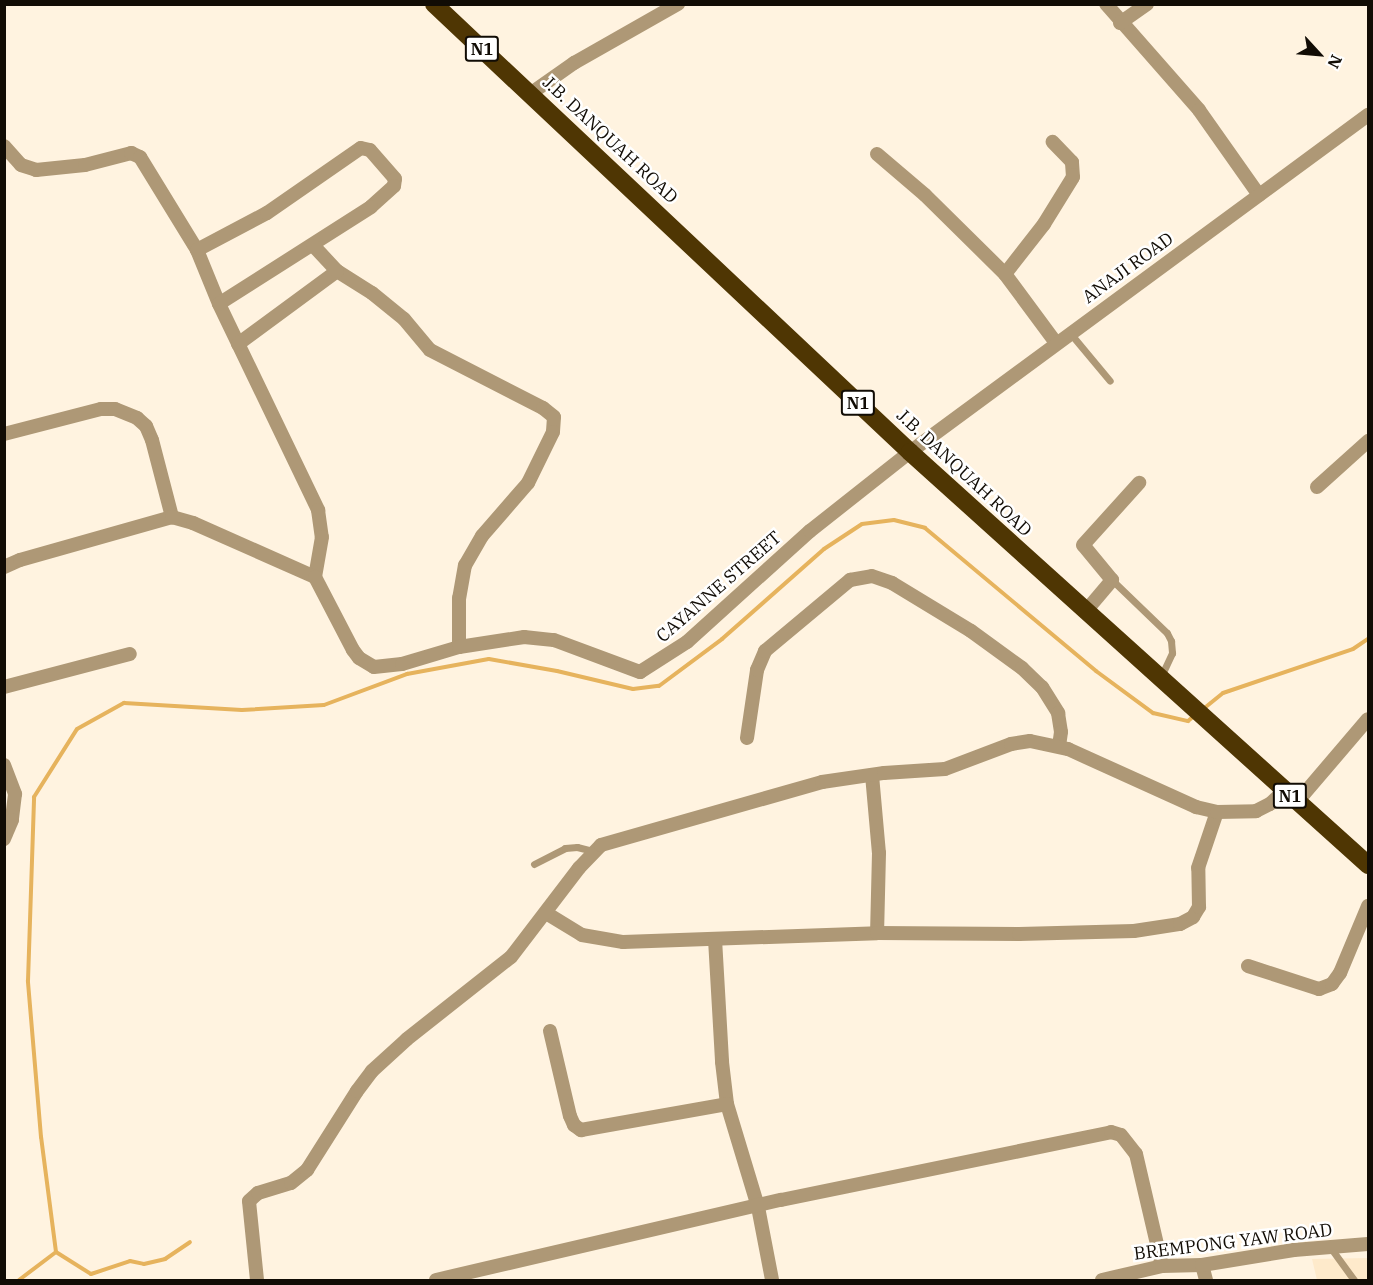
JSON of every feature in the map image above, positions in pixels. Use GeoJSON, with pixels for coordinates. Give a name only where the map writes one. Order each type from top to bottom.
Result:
{"type":"FeatureCollection","features":[{"type":"Feature","properties":{"kind":"highway","name":"J.B. DANQUAH ROAD"},"geometry":{"type":"LineString","coordinates":[[434,4],[910,452],[1211,726],[1368,865]]}},
{"type":"Feature","properties":{"kind":"street"},"geometry":{"type":"LineString","coordinates":[[531,94],[574,63],[678,4]]}},
{"type":"Feature","properties":{"kind":"street"},"geometry":{"type":"LineString","coordinates":[[1106,4],[1120,23],[1199,110],[1259,195]]}},
{"type":"Feature","properties":{"kind":"street"},"geometry":{"type":"LineString","coordinates":[[1120,23],[1147,4]]}},
{"type":"Feature","properties":{"kind":"street","name":"ANAJI ROAD"},"geometry":{"type":"LineString","coordinates":[[910,452],[1368,115]]}},
{"type":"Feature","properties":{"kind":"street"},"geometry":{"type":"LineString","coordinates":[[1005,274],[1044,224],[1073,177],[1072,162],[1053,142]]}},
{"type":"Feature","properties":{"kind":"street"},"geometry":{"type":"LineString","coordinates":[[4,146],[21,165],[36,170],[85,165],[136,154],[197,250],[219,304],[322,519],[322,537],[315,578],[193,523],[172,517],[20,560],[4,567]]}},
{"type":"Feature","properties":{"kind":"street"},"geometry":{"type":"LineString","coordinates":[[197,250],[267,213],[361,148],[369,149],[394,177],[394,184],[371,207],[314,246],[219,304]]}},
{"type":"Feature","properties":{"kind":"street"},"geometry":{"type":"LineString","coordinates":[[878,154],[925,195],[1005,274],[1056,343]]}},
{"type":"Feature","properties":{"kind":"street"},"geometry":{"type":"LineString","coordinates":[[314,246],[337,271],[372,293],[404,319],[430,350],[543,408],[554,417],[553,432],[528,483],[482,536],[465,565],[459,598],[459,647]]}},
{"type":"Feature","properties":{"kind":"street"},"geometry":{"type":"LineString","coordinates":[[238,344],[337,271]]}},
{"type":"Feature","properties":{"kind":"street"},"geometry":{"type":"LineString","coordinates":[[4,434],[101,409],[115,409],[137,418],[146,426],[153,440],[172,517]]}},
{"type":"Feature","properties":{"kind":"street"},"geometry":{"type":"LineString","coordinates":[[1317,487],[1368,441]]}},
{"type":"Feature","properties":{"kind":"street","name":"CAYANNE STREET"},"geometry":{"type":"LineString","coordinates":[[315,578],[353,650],[367,664],[374,667],[389,666],[459,647],[508,638],[546,639],[634,671],[646,669],[687,642],[810,531],[910,452]]}},
{"type":"Feature","properties":{"kind":"street"},"geometry":{"type":"LineString","coordinates":[[1085,612],[1112,580],[1083,545],[1138,483]]}},
{"type":"Feature","properties":{"kind":"street"},"geometry":{"type":"LineString","coordinates":[[747,738],[758,670],[765,651],[850,580],[872,576],[892,583],[972,631],[1022,668],[1042,687],[1058,713],[1061,732],[1059,746]]}},
{"type":"Feature","properties":{"kind":"street"},"geometry":{"type":"LineString","coordinates":[[4,687],[130,654]]}},
{"type":"Feature","properties":{"kind":"street"},"geometry":{"type":"LineString","coordinates":[[257,1281],[249,1201],[258,1193],[291,1183],[308,1170],[372,1071],[424,1025],[511,957],[593,851],[614,840],[822,782],[945,769],[1011,744],[1030,741],[1059,746],[1196,807],[1217,812],[1256,811],[1291,796],[1368,719]]}},
{"type":"Feature","properties":{"kind":"street"},"geometry":{"type":"LineString","coordinates":[[4,765],[15,794],[12,820],[4,839]]}},
{"type":"Feature","properties":{"kind":"street"},"geometry":{"type":"LineString","coordinates":[[872,775],[879,853],[877,933]]}},
{"type":"Feature","properties":{"kind":"street"},"geometry":{"type":"LineString","coordinates":[[546,913],[567,928],[594,938],[623,942],[877,933],[1134,931],[1180,924],[1193,917],[1199,907],[1198,868],[1217,812]]}},
{"type":"Feature","properties":{"kind":"street"},"geometry":{"type":"LineString","coordinates":[[1248,966],[1319,989],[1332,984],[1341,974],[1368,906]]}},
{"type":"Feature","properties":{"kind":"street"},"geometry":{"type":"LineString","coordinates":[[715,939],[722,1062],[727,1104],[758,1207],[772,1281]]}},
{"type":"Feature","properties":{"kind":"street"},"geometry":{"type":"LineString","coordinates":[[550,1030],[570,1116],[574,1125],[581,1130],[727,1104]]}},
{"type":"Feature","properties":{"kind":"street"},"geometry":{"type":"LineString","coordinates":[[436,1281],[758,1207],[1086,1135],[1111,1132],[1121,1135],[1136,1154],[1162,1266]]}},
{"type":"Feature","properties":{"kind":"street","name":"BREMPONG YAW ROAD"},"geometry":{"type":"LineString","coordinates":[[1102,1281],[1162,1266],[1202,1265],[1368,1244]]}},
{"type":"Feature","properties":{"kind":"street"},"geometry":{"type":"LineString","coordinates":[[1202,1265],[1206,1281]]}},
{"type":"Feature","properties":{"kind":"lane"},"geometry":{"type":"LineString","coordinates":[[1070,333],[1110,381]]}},
{"type":"Feature","properties":{"kind":"lane"},"geometry":{"type":"LineString","coordinates":[[1112,580],[1167,633],[1172,641],[1172,652],[1160,680]]}},
{"type":"Feature","properties":{"kind":"lane"},"geometry":{"type":"LineString","coordinates":[[534,864],[566,848],[577,847],[593,851]]}},
{"type":"Feature","properties":{"kind":"lane"},"geometry":{"type":"LineString","coordinates":[[1330,1247],[1354,1281]]}},
{"type":"Feature","properties":{"kind":"shaded area"},"geometry":{"type":"Polygon","coordinates":[[[1368,1258],[1368,1280],[1317,1280],[1312,1259],[1368,1258]]]}},
{"type":"Feature","properties":{"kind":"waterway"},"geometry":{"type":"LineString","coordinates":[[56,1252],[41,1137],[28,981],[34,797],[77,729],[124,703],[242,710],[324,705],[407,674],[489,659],[557,671],[633,689],[659,686],[722,639],[824,549],[862,524],[894,520],[925,528],[1096,671],[1153,713],[1188,721],[1194,716]]}},
{"type":"Feature","properties":{"kind":"waterway"},"geometry":{"type":"LineString","coordinates":[[1202,710],[1223,693],[1353,649],[1368,639]]}},
{"type":"Feature","properties":{"kind":"waterway"},"geometry":{"type":"LineString","coordinates":[[19,1280],[56,1252],[91,1274],[130,1261],[144,1264],[165,1259],[190,1242]]}}]}
